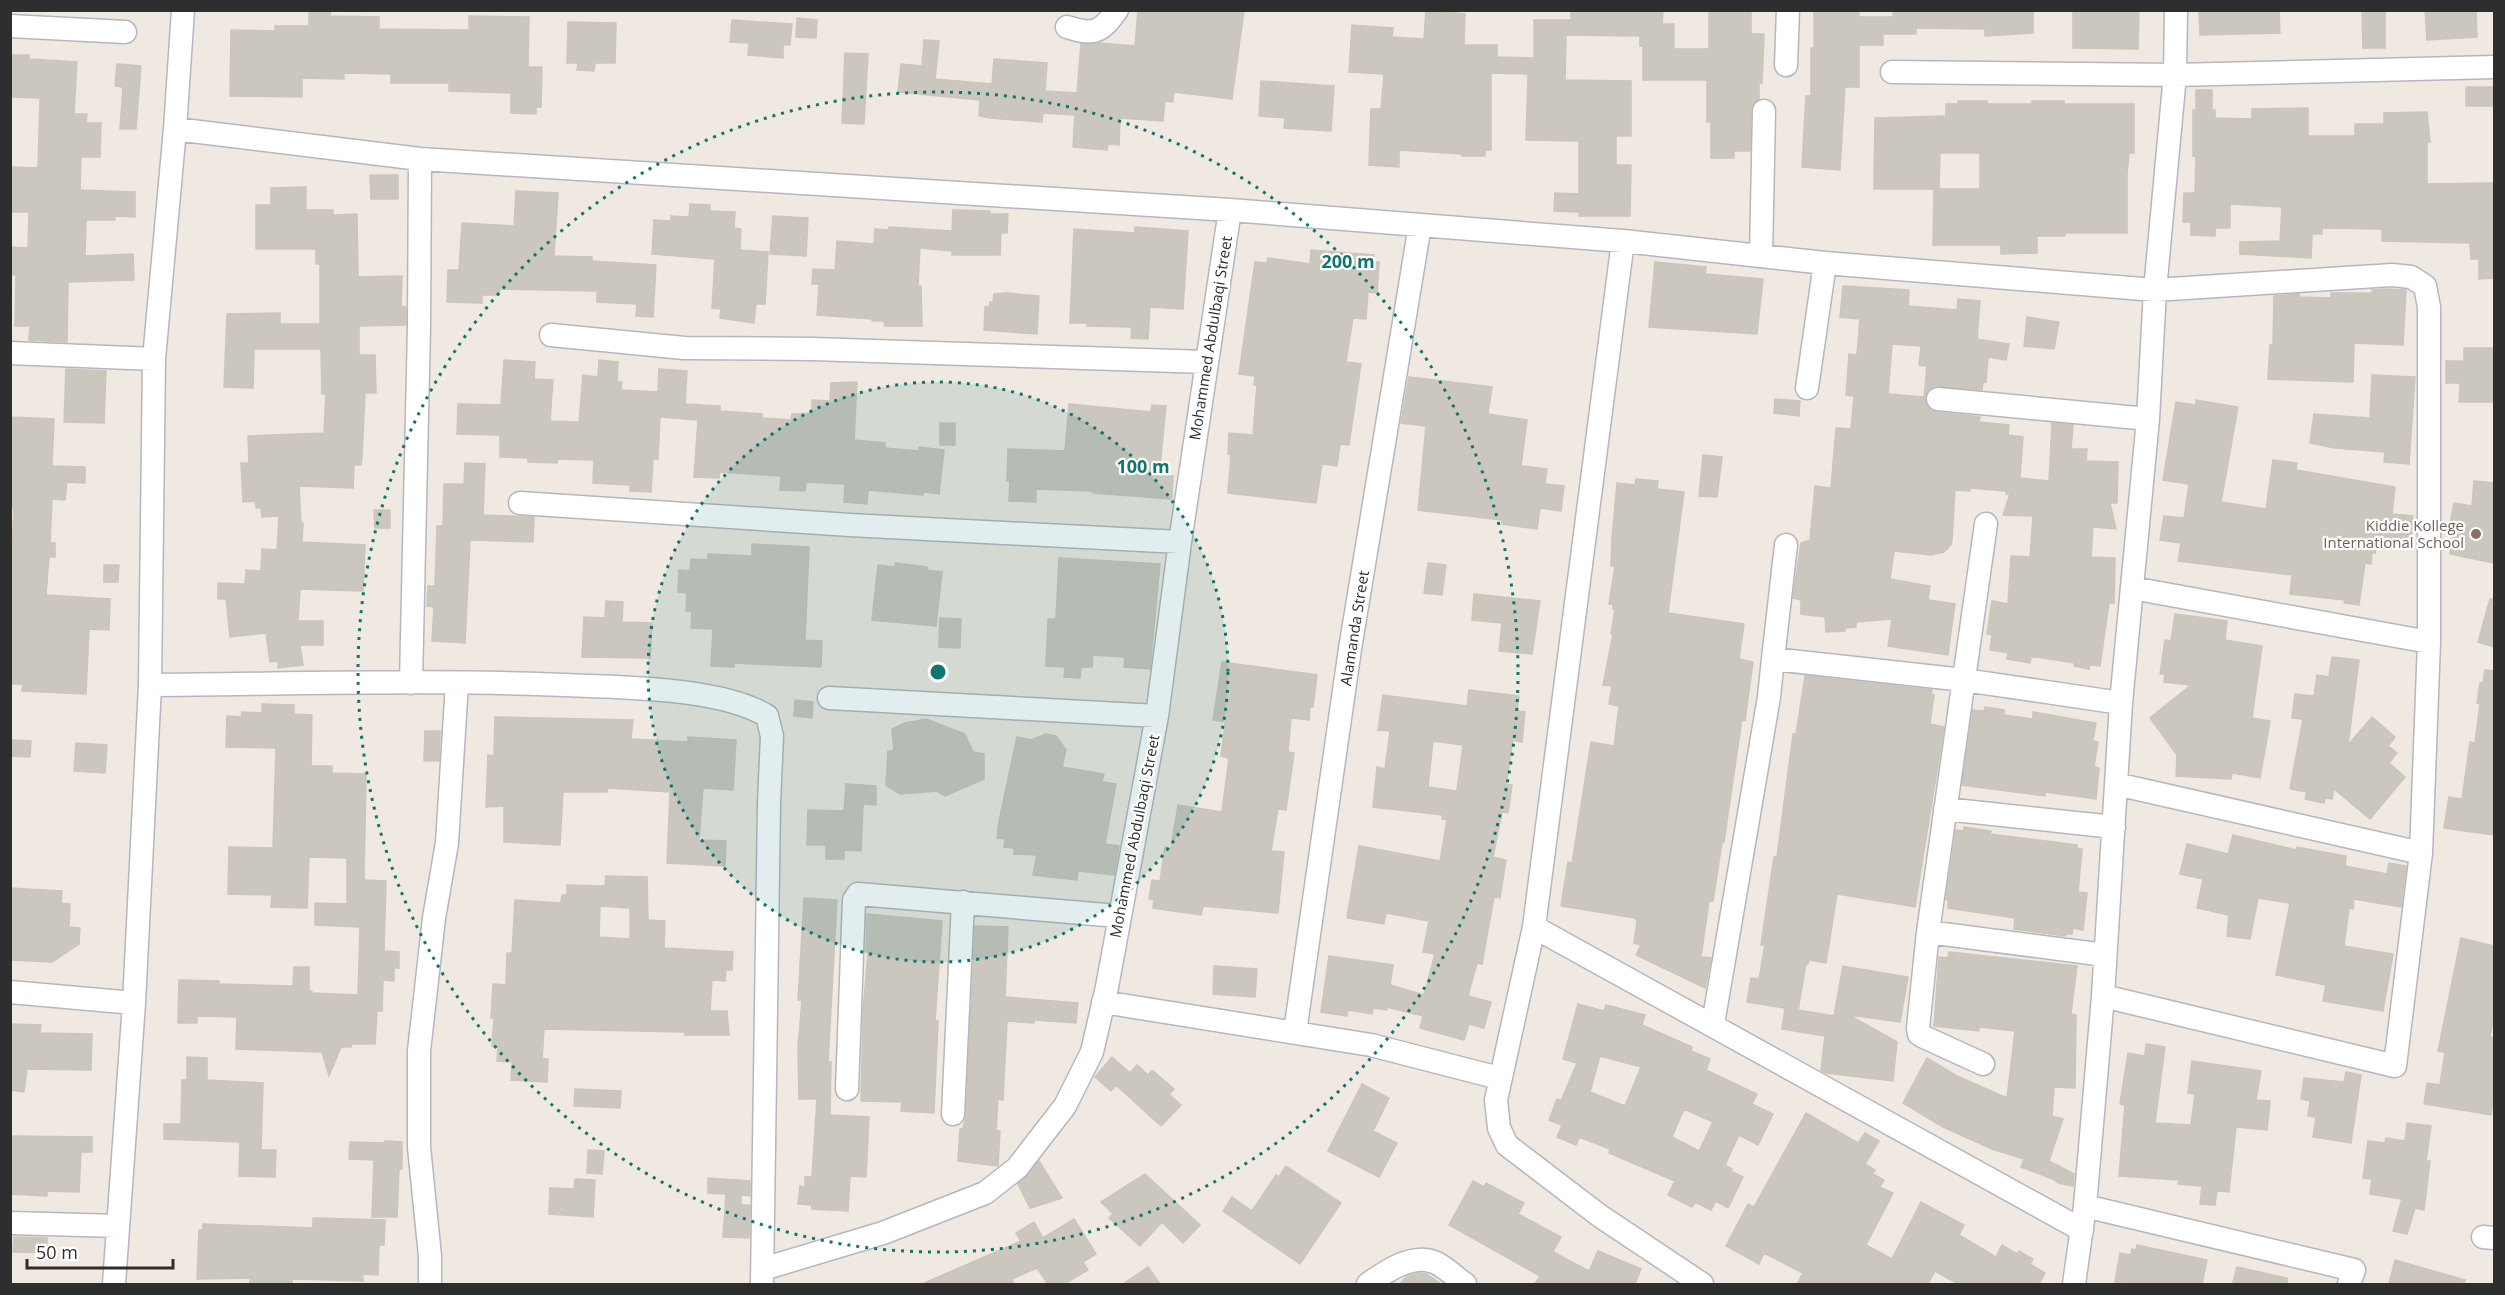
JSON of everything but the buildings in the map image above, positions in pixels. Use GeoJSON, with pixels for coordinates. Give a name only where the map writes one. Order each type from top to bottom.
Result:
{"type":"FeatureCollection","features":[{"type":"Feature","properties":{"kind":"street"},"geometry":{"type":"LineString","coordinates":[[114,1284],[134,1003],[150,686],[154,359],[175,129],[183,10]]}},
{"type":"Feature","properties":{"kind":"street"},"geometry":{"type":"LineString","coordinates":[[1066,27],[1087,33],[1098,29],[1117,10]]}},
{"type":"Feature","properties":{"kind":"street"},"geometry":{"type":"LineString","coordinates":[[1786,65],[1788,10]]}},
{"type":"Feature","properties":{"kind":"street"},"geometry":{"type":"LineString","coordinates":[[2074,1284],[2085,1206],[2103,996],[2121,704],[2148,419],[2155,290],[2175,75],[2176,10]]}},
{"type":"Feature","properties":{"kind":"street"},"geometry":{"type":"LineString","coordinates":[[10,26],[125,32]]}},
{"type":"Feature","properties":{"kind":"street"},"geometry":{"type":"LineString","coordinates":[[1892,72],[2175,75],[2494,67]]}},
{"type":"Feature","properties":{"kind":"street"},"geometry":{"type":"LineString","coordinates":[[1761,256],[1764,111]]}},
{"type":"Feature","properties":{"kind":"street"},"geometry":{"type":"LineString","coordinates":[[175,129],[420,159],[1230,210],[1623,241],[1825,263],[2155,290],[2392,275],[2411,278],[2426,286],[2429,307],[2429,642],[2421,853],[2395,1066],[2103,996]]}},
{"type":"Feature","properties":{"kind":"street"},"geometry":{"type":"LineString","coordinates":[[411,683],[419,326],[420,159]]}},
{"type":"Feature","properties":{"kind":"street","name":"Mohammed Abdulbaqi Street"},"geometry":{"type":"LineString","coordinates":[[763,1277],[985,1193],[1017,1168],[1065,1106],[1092,1052],[1157,716],[1180,542],[1230,210]]}},
{"type":"Feature","properties":{"kind":"street","name":"Alamanda Street"},"geometry":{"type":"LineString","coordinates":[[1295,1032],[1352,638],[1419,225]]}},
{"type":"Feature","properties":{"kind":"street"},"geometry":{"type":"LineString","coordinates":[[1623,241],[1534,927],[1499,1078],[1496,1114],[1507,1145],[1600,1216],[1702,1284]]}},
{"type":"Feature","properties":{"kind":"street"},"geometry":{"type":"LineString","coordinates":[[1807,388],[1825,263]]}},
{"type":"Feature","properties":{"kind":"street"},"geometry":{"type":"LineString","coordinates":[[551,335],[684,348],[825,349],[1206,362]]}},
{"type":"Feature","properties":{"kind":"street"},"geometry":{"type":"LineString","coordinates":[[10,353],[154,359]]}},
{"type":"Feature","properties":{"kind":"street"},"geometry":{"type":"LineString","coordinates":[[1938,399],[2148,419]]}},
{"type":"Feature","properties":{"kind":"street"},"geometry":{"type":"LineString","coordinates":[[520,502],[850,525],[1180,542]]}},
{"type":"Feature","properties":{"kind":"street"},"geometry":{"type":"LineString","coordinates":[[1983,1064],[1919,1034],[1928,932],[1986,524]]}},
{"type":"Feature","properties":{"kind":"street"},"geometry":{"type":"LineString","coordinates":[[1713,1024],[1769,697],[1786,545]]}},
{"type":"Feature","properties":{"kind":"street"},"geometry":{"type":"LineString","coordinates":[[2132,588],[2429,642]]}},
{"type":"Feature","properties":{"kind":"street"},"geometry":{"type":"LineString","coordinates":[[1773,658],[1964,680],[2121,704]]}},
{"type":"Feature","properties":{"kind":"street"},"geometry":{"type":"LineString","coordinates":[[150,686],[457,683],[650,688],[727,700],[751,706],[767,716],[772,735],[769,803],[763,1277]]}},
{"type":"Feature","properties":{"kind":"street"},"geometry":{"type":"LineString","coordinates":[[430,1284],[430,1256],[419,1147],[419,1051],[434,918],[447,843],[457,683]]}},
{"type":"Feature","properties":{"kind":"street"},"geometry":{"type":"LineString","coordinates":[[829,698],[1157,716]]}},
{"type":"Feature","properties":{"kind":"street"},"geometry":{"type":"LineString","coordinates":[[2116,784],[2421,853]]}},
{"type":"Feature","properties":{"kind":"street"},"geometry":{"type":"LineString","coordinates":[[1945,809],[2114,827]]}},
{"type":"Feature","properties":{"kind":"street"},"geometry":{"type":"LineString","coordinates":[[847,1089],[854,900],[858,894],[1118,916]]}},
{"type":"Feature","properties":{"kind":"street"},"geometry":{"type":"LineString","coordinates":[[953,1114],[963,902]]}},
{"type":"Feature","properties":{"kind":"street"},"geometry":{"type":"LineString","coordinates":[[1534,927],[2082,1230]]}},
{"type":"Feature","properties":{"kind":"street"},"geometry":{"type":"LineString","coordinates":[[1928,932],[2105,955]]}},
{"type":"Feature","properties":{"kind":"street"},"geometry":{"type":"LineString","coordinates":[[10,992],[134,1003]]}},
{"type":"Feature","properties":{"kind":"street"},"geometry":{"type":"LineString","coordinates":[[1103,1002],[1371,1045],[1499,1078]]}},
{"type":"Feature","properties":{"kind":"street"},"geometry":{"type":"LineString","coordinates":[[2085,1206],[2354,1270],[2349,1284]]}},
{"type":"Feature","properties":{"kind":"street"},"geometry":{"type":"LineString","coordinates":[[10,1223],[118,1226]]}},
{"type":"Feature","properties":{"kind":"street"},"geometry":{"type":"LineString","coordinates":[[1368,1284],[1391,1268],[1409,1262],[1433,1261],[1465,1284]]}},
{"type":"Feature","properties":{"kind":"place","name":"Kiddie Kollege International School"},"geometry":{"type":"Point","coordinates":[2476,534]}}]}
